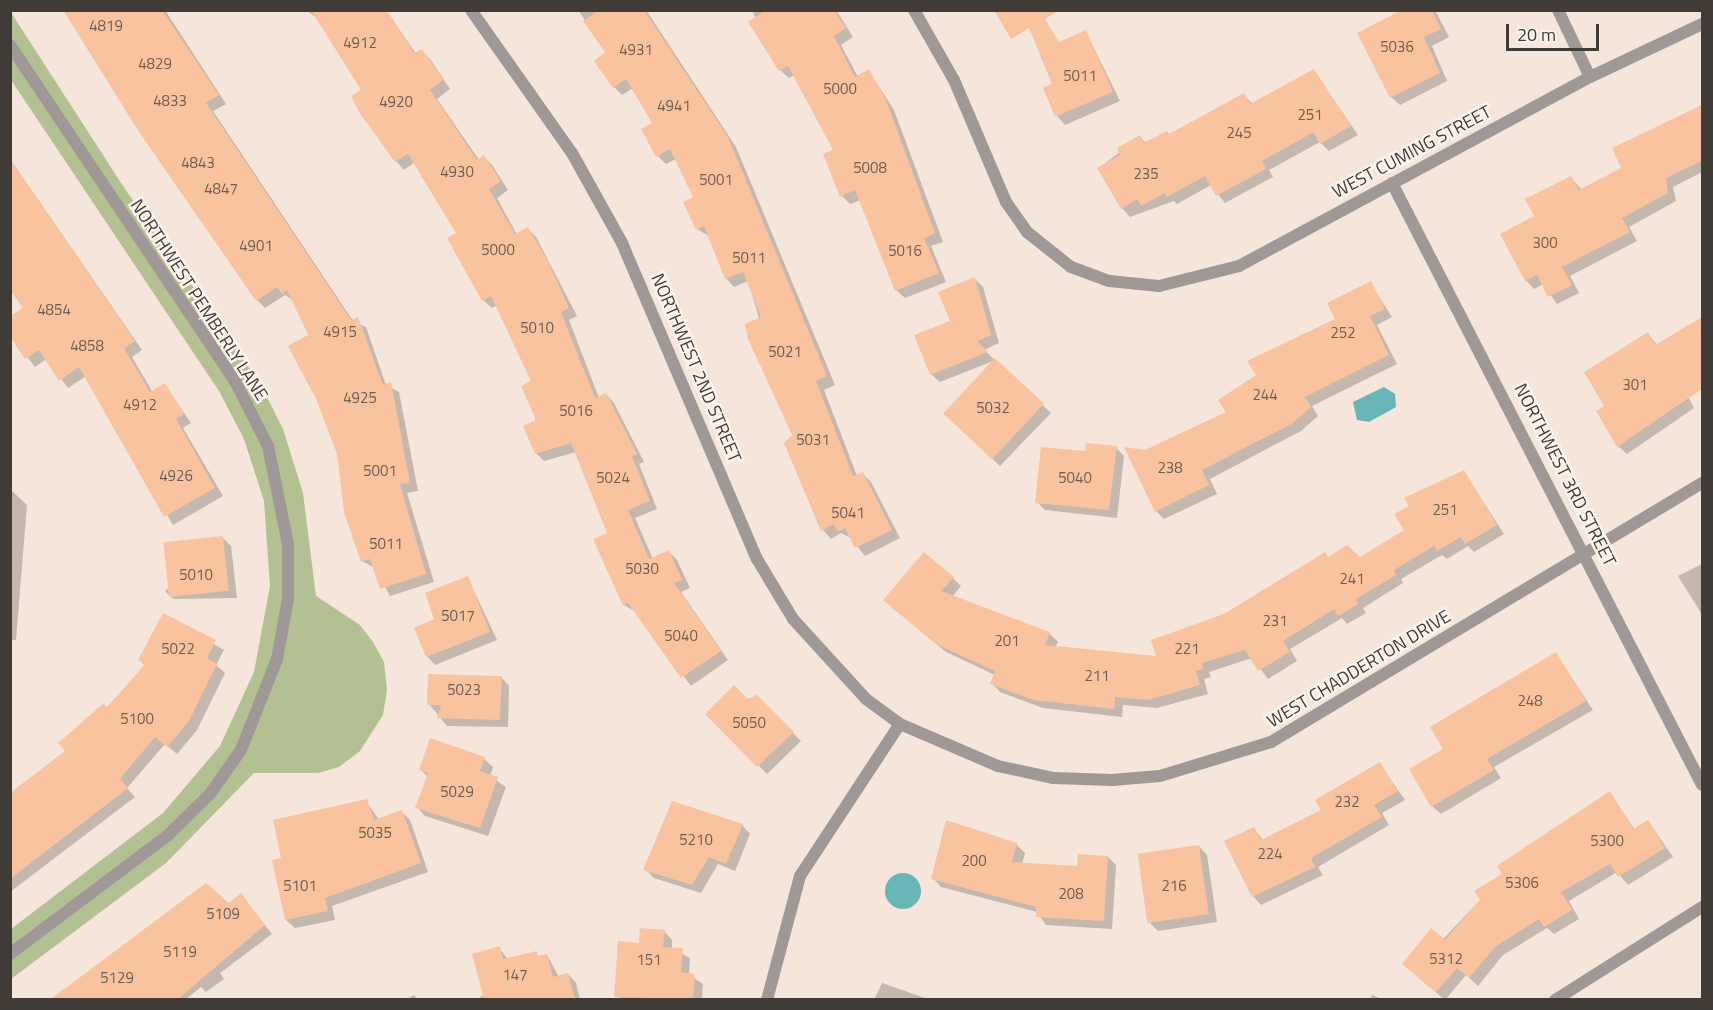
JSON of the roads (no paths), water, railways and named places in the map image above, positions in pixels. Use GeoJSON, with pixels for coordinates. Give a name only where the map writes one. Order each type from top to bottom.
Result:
{"type":"FeatureCollection","features":[{"type":"Feature","properties":{"kind":"street","name":"NORTHWEST 2ND STREET"},"geometry":{"type":"LineString","coordinates":[[471,10],[572,153],[622,243],[777,595],[824,657],[866,699],[900,724]]}},
{"type":"Feature","properties":{"kind":"street","name":"WEST CUMING STREET"},"geometry":{"type":"LineString","coordinates":[[914,10],[954,80],[1006,202],[1027,232],[1071,267],[1133,285],[1187,283],[1239,266],[1590,77],[1702,24]]}},
{"type":"Feature","properties":{"kind":"street"},"geometry":{"type":"LineString","coordinates":[[1558,10],[1590,77]]}},
{"type":"Feature","properties":{"kind":"street","name":"NORTHWEST PEMBERLY LANE"},"geometry":{"type":"LineString","coordinates":[[10,45],[247,402],[274,468],[288,544],[288,599],[277,659],[241,750],[210,794],[166,836],[10,954]]}},
{"type":"Feature","properties":{"kind":"street","name":"NORTHWEST 3RD STREET"},"geometry":{"type":"LineString","coordinates":[[1392,183],[1586,552],[1702,784]]}},
{"type":"Feature","properties":{"kind":"street","name":"WEST CHADDERTON DRIVE"},"geometry":{"type":"LineString","coordinates":[[900,724],[998,766],[1053,778],[1160,776],[1270,742],[1702,483]]}},
{"type":"Feature","properties":{"kind":"street"},"geometry":{"type":"LineString","coordinates":[[767,999],[800,876],[900,724]]}},
{"type":"Feature","properties":{"kind":"street"},"geometry":{"type":"LineString","coordinates":[[1555,999],[1702,907]]}},
{"type":"Feature","properties":{"kind":"water"},"geometry":{"type":"Polygon","coordinates":[[[1384,387],[1395,394],[1396,407],[1369,422],[1357,420],[1353,402],[1384,387]]]}},
{"type":"Feature","properties":{"kind":"water"},"geometry":{"type":"Polygon","coordinates":[[[903,873],[916,878],[921,891],[916,904],[903,909],[890,904],[885,891],[890,878],[903,873]]]}}]}
